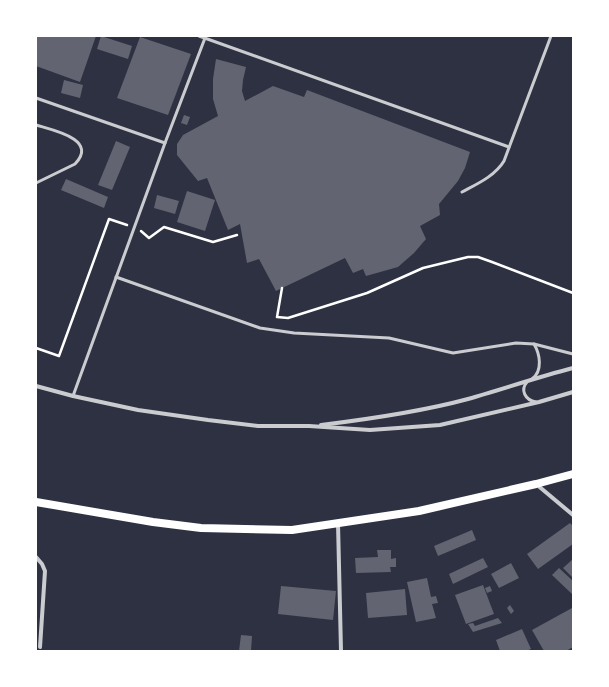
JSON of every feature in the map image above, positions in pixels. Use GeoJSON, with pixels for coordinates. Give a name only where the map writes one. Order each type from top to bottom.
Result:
{"type":"FeatureCollection","features":[{"type":"Feature","properties":{"kind":"main road"},"geometry":{"type":"LineString","coordinates":[[36,502],[153,522],[201,528],[292,530],[419,511],[573,474]]}},
{"type":"Feature","properties":{"kind":"street"},"geometry":{"type":"LineString","coordinates":[[309,426],[371,419],[424,409],[467,399],[534,378],[573,368]]}},
{"type":"Feature","properties":{"kind":"street"},"geometry":{"type":"LineString","coordinates":[[36,386],[73,396],[138,410],[208,420],[258,426],[309,426],[370,430],[440,425],[539,402],[573,392]]}},
{"type":"Feature","properties":{"kind":"street"},"geometry":{"type":"LineString","coordinates":[[536,484],[573,515]]}},
{"type":"Feature","properties":{"kind":"street"},"geometry":{"type":"LineString","coordinates":[[338,523],[341,651]]}},
{"type":"Feature","properties":{"kind":"street"},"geometry":{"type":"LineString","coordinates":[[36,557],[42,564],[45,571],[40,647]]}},
{"type":"Feature","properties":{"kind":"lane"},"geometry":{"type":"LineString","coordinates":[[199,36],[510,147]]}},
{"type":"Feature","properties":{"kind":"lane"},"geometry":{"type":"LineString","coordinates":[[462,192],[493,174],[500,168],[504,161],[551,36]]}},
{"type":"Feature","properties":{"kind":"lane"},"geometry":{"type":"LineString","coordinates":[[73,396],[165,143],[205,38]]}},
{"type":"Feature","properties":{"kind":"lane"},"geometry":{"type":"LineString","coordinates":[[36,98],[165,143]]}},
{"type":"Feature","properties":{"kind":"lane"},"geometry":{"type":"LineString","coordinates":[[36,125],[71,136],[78,142],[81,151],[79,160],[75,164],[36,183]]}},
{"type":"Feature","properties":{"kind":"lane"},"geometry":{"type":"LineString","coordinates":[[116,277],[260,328],[294,333],[389,338],[453,353],[516,343],[534,344],[573,354]]}},
{"type":"Feature","properties":{"kind":"lane"},"geometry":{"type":"LineString","coordinates":[[534,344],[538,352],[539,368],[536,376],[524,385],[524,393],[528,400],[539,402]]}},
{"type":"Feature","properties":{"kind":"path"},"geometry":{"type":"LineString","coordinates":[[282,288],[277,317],[288,318],[367,293],[423,268],[468,257],[478,257],[573,293]]}},
{"type":"Feature","properties":{"kind":"building"},"geometry":{"type":"Polygon","coordinates":[[[36,36],[96,36],[80,82],[36,66],[36,36]]]}},
{"type":"Feature","properties":{"kind":"building"},"geometry":{"type":"Polygon","coordinates":[[[101,36],[132,46],[128,59],[97,49],[101,36]]]}},
{"type":"Feature","properties":{"kind":"building"},"geometry":{"type":"Polygon","coordinates":[[[140,37],[191,54],[168,115],[117,98],[140,37]]]}},
{"type":"Feature","properties":{"kind":"building"},"geometry":{"type":"Polygon","coordinates":[[[216,59],[246,67],[242,91],[245,101],[273,86],[304,97],[307,90],[470,152],[465,168],[458,181],[439,204],[440,215],[420,226],[426,239],[414,253],[398,267],[366,276],[363,269],[353,273],[345,258],[276,291],[259,259],[247,263],[240,224],[228,230],[207,178],[198,181],[177,155],[177,144],[183,135],[218,116],[213,99],[213,79],[216,59]]]}},
{"type":"Feature","properties":{"kind":"building"},"geometry":{"type":"Polygon","coordinates":[[[64,80],[83,85],[80,98],[61,93],[64,80]]]}},
{"type":"Feature","properties":{"kind":"building"},"geometry":{"type":"Polygon","coordinates":[[[184,115],[190,117],[187,125],[181,123],[184,115]]]}},
{"type":"Feature","properties":{"kind":"building"},"geometry":{"type":"Polygon","coordinates":[[[116,141],[130,147],[112,190],[98,185],[116,141]]]}},
{"type":"Feature","properties":{"kind":"building"},"geometry":{"type":"Polygon","coordinates":[[[66,179],[108,197],[104,208],[61,190],[66,179]]]}},
{"type":"Feature","properties":{"kind":"building"},"geometry":{"type":"Polygon","coordinates":[[[187,191],[215,200],[205,231],[177,222],[187,191]]]}},
{"type":"Feature","properties":{"kind":"building"},"geometry":{"type":"Polygon","coordinates":[[[157,195],[179,201],[175,214],[154,208],[157,195]]]}},
{"type":"Feature","properties":{"kind":"building"},"geometry":{"type":"Polygon","coordinates":[[[570,523],[573,526],[573,544],[538,569],[527,554],[570,523]]]}},
{"type":"Feature","properties":{"kind":"building"},"geometry":{"type":"Polygon","coordinates":[[[472,530],[476,540],[438,556],[434,546],[472,530]]]}},
{"type":"Feature","properties":{"kind":"building"},"geometry":{"type":"Polygon","coordinates":[[[377,550],[391,550],[391,559],[396,558],[396,567],[390,567],[391,572],[356,573],[355,558],[378,557],[377,550]]]}},
{"type":"Feature","properties":{"kind":"building"},"geometry":{"type":"Polygon","coordinates":[[[483,558],[488,567],[453,584],[449,574],[483,558]]]}},
{"type":"Feature","properties":{"kind":"building"},"geometry":{"type":"Polygon","coordinates":[[[573,559],[573,578],[563,568],[573,559]]]}},
{"type":"Feature","properties":{"kind":"building"},"geometry":{"type":"Polygon","coordinates":[[[511,563],[519,578],[499,588],[491,574],[511,563]]]}},
{"type":"Feature","properties":{"kind":"building"},"geometry":{"type":"Polygon","coordinates":[[[559,568],[573,581],[573,595],[552,575],[559,568]]]}},
{"type":"Feature","properties":{"kind":"building"},"geometry":{"type":"Polygon","coordinates":[[[427,578],[431,597],[436,596],[438,603],[432,604],[436,618],[416,622],[407,582],[427,578]]]}},
{"type":"Feature","properties":{"kind":"building"},"geometry":{"type":"Polygon","coordinates":[[[483,585],[494,614],[466,624],[455,595],[483,585]]]}},
{"type":"Feature","properties":{"kind":"building"},"geometry":{"type":"Polygon","coordinates":[[[281,586],[336,591],[333,620],[278,614],[281,586]]]}},
{"type":"Feature","properties":{"kind":"building"},"geometry":{"type":"Polygon","coordinates":[[[490,586],[492,591],[487,593],[485,588],[490,586]]]}},
{"type":"Feature","properties":{"kind":"building"},"geometry":{"type":"Polygon","coordinates":[[[405,589],[407,615],[368,618],[366,593],[405,589]]]}},
{"type":"Feature","properties":{"kind":"building"},"geometry":{"type":"Polygon","coordinates":[[[510,605],[514,611],[511,614],[507,608],[510,605]]]}},
{"type":"Feature","properties":{"kind":"building"},"geometry":{"type":"Polygon","coordinates":[[[572,608],[573,647],[566,651],[544,651],[532,630],[572,608]]]}},
{"type":"Feature","properties":{"kind":"building"},"geometry":{"type":"Polygon","coordinates":[[[498,618],[502,623],[473,632],[468,624],[473,623],[475,626],[498,618]]]}},
{"type":"Feature","properties":{"kind":"building"},"geometry":{"type":"Polygon","coordinates":[[[522,629],[531,649],[526,651],[500,651],[496,640],[522,629]]]}},
{"type":"Feature","properties":{"kind":"building"},"geometry":{"type":"Polygon","coordinates":[[[241,635],[252,636],[251,651],[239,651],[241,635]]]}}]}
